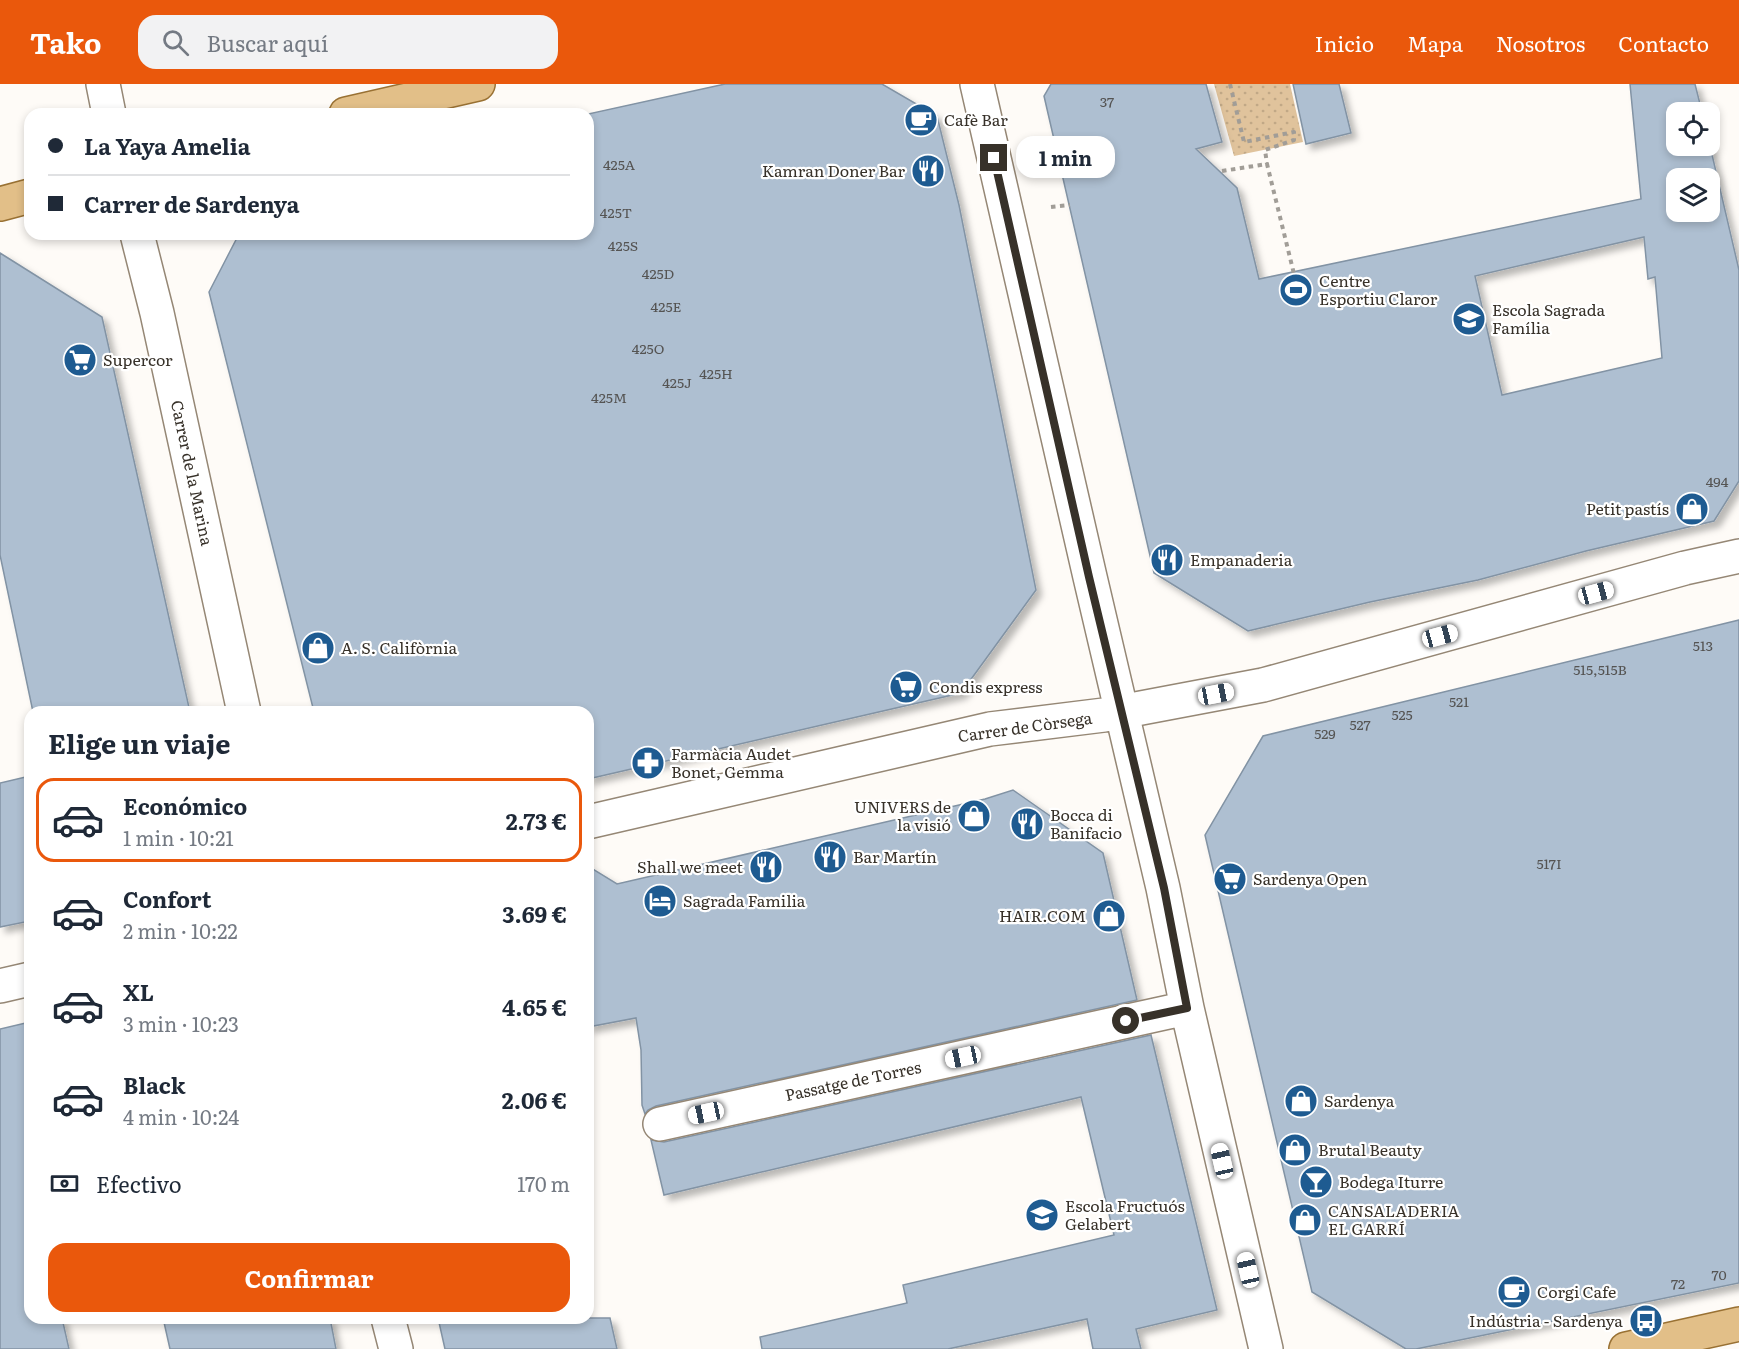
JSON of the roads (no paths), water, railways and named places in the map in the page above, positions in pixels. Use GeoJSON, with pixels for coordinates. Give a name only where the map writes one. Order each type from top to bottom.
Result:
{"type":"FeatureCollection","features":[{"type":"Feature","properties":{"kind":"main road"},"geometry":{"type":"LineString","coordinates":[[372,108],[478,84]]}},
{"type":"Feature","properties":{"kind":"main road"},"geometry":{"type":"LineString","coordinates":[[0,204],[24,198]]}},
{"type":"Feature","properties":{"kind":"main road"},"geometry":{"type":"LineString","coordinates":[[1626,1349],[1739,1324]]}},
{"type":"Feature","properties":{"kind":"street"},"geometry":{"type":"LineString","coordinates":[[103,84],[109,108]]}},
{"type":"Feature","properties":{"kind":"street"},"geometry":{"type":"LineString","coordinates":[[977,84],[1089,577],[1164,888],[1187,1008],[1266,1349]]}},
{"type":"Feature","properties":{"kind":"street","name":"Carrer de la Marina"},"geometry":{"type":"LineString","coordinates":[[139,240],[157,313],[243,706]]}},
{"type":"Feature","properties":{"kind":"street","name":"Carrer de Còrsega"},"geometry":{"type":"LineString","coordinates":[[594,821],[990,729],[1122,712],[1263,685],[1685,568],[1739,556]]}},
{"type":"Feature","properties":{"kind":"street"},"geometry":{"type":"LineString","coordinates":[[0,986],[24,980]]}},
{"type":"Feature","properties":{"kind":"street","name":"Passatge de Torres"},"geometry":{"type":"LineString","coordinates":[[660,1124],[1187,1008]]}},
{"type":"Feature","properties":{"kind":"street"},"geometry":{"type":"LineString","coordinates":[[390,1324],[396,1349]]}},
{"type":"Feature","properties":{"kind":"place","name":"Cafè Bar"},"geometry":{"type":"Point","coordinates":[921,120]}},
{"type":"Feature","properties":{"kind":"place","name":"Kamran Doner Bar"},"geometry":{"type":"Point","coordinates":[928,171]}},
{"type":"Feature","properties":{"kind":"place","name":"Centre Esportiu Claror"},"geometry":{"type":"Point","coordinates":[1296,290]}},
{"type":"Feature","properties":{"kind":"place","name":"Escola Sagrada Família"},"geometry":{"type":"Point","coordinates":[1469,319]}},
{"type":"Feature","properties":{"kind":"place","name":"Supercor"},"geometry":{"type":"Point","coordinates":[80,360]}},
{"type":"Feature","properties":{"kind":"place","name":"Petit pastís"},"geometry":{"type":"Point","coordinates":[1692,509]}},
{"type":"Feature","properties":{"kind":"place","name":"Empanaderia"},"geometry":{"type":"Point","coordinates":[1167,560]}},
{"type":"Feature","properties":{"kind":"place","name":"A. S. Califòrnia"},"geometry":{"type":"Point","coordinates":[318,648]}},
{"type":"Feature","properties":{"kind":"place","name":"Condis express"},"geometry":{"type":"Point","coordinates":[906,687]}},
{"type":"Feature","properties":{"kind":"place","name":"Farmàcia Audet Bonet, Gemma"},"geometry":{"type":"Point","coordinates":[648,763]}},
{"type":"Feature","properties":{"kind":"place","name":"UNIVERS de la visió"},"geometry":{"type":"Point","coordinates":[974,816]}},
{"type":"Feature","properties":{"kind":"place","name":"Bocca di Banifacio"},"geometry":{"type":"Point","coordinates":[1027,824]}},
{"type":"Feature","properties":{"kind":"place","name":"Bar Martín"},"geometry":{"type":"Point","coordinates":[830,857]}},
{"type":"Feature","properties":{"kind":"place","name":"Shall we meet"},"geometry":{"type":"Point","coordinates":[766,867]}},
{"type":"Feature","properties":{"kind":"place","name":"Sardenya Open"},"geometry":{"type":"Point","coordinates":[1230,879]}},
{"type":"Feature","properties":{"kind":"place","name":"Sagrada Familia"},"geometry":{"type":"Point","coordinates":[660,901]}},
{"type":"Feature","properties":{"kind":"place","name":"HAIR.COM"},"geometry":{"type":"Point","coordinates":[1109,916]}},
{"type":"Feature","properties":{"kind":"place","name":"Sardenya"},"geometry":{"type":"Point","coordinates":[1301,1101]}},
{"type":"Feature","properties":{"kind":"place","name":"Brutal Beauty"},"geometry":{"type":"Point","coordinates":[1295,1150]}},
{"type":"Feature","properties":{"kind":"place","name":"Bodega Iturre"},"geometry":{"type":"Point","coordinates":[1316,1182]}},
{"type":"Feature","properties":{"kind":"place","name":"Escola Fructuós Gelabert"},"geometry":{"type":"Point","coordinates":[1042,1215]}},
{"type":"Feature","properties":{"kind":"place","name":"CANSALADERIA EL GARRÍ"},"geometry":{"type":"Point","coordinates":[1305,1220]}},
{"type":"Feature","properties":{"kind":"place","name":"Corgi Cafe"},"geometry":{"type":"Point","coordinates":[1514,1292]}},
{"type":"Feature","properties":{"kind":"place","name":"Indústria - Sardenya"},"geometry":{"type":"Point","coordinates":[1646,1321]}}]}
